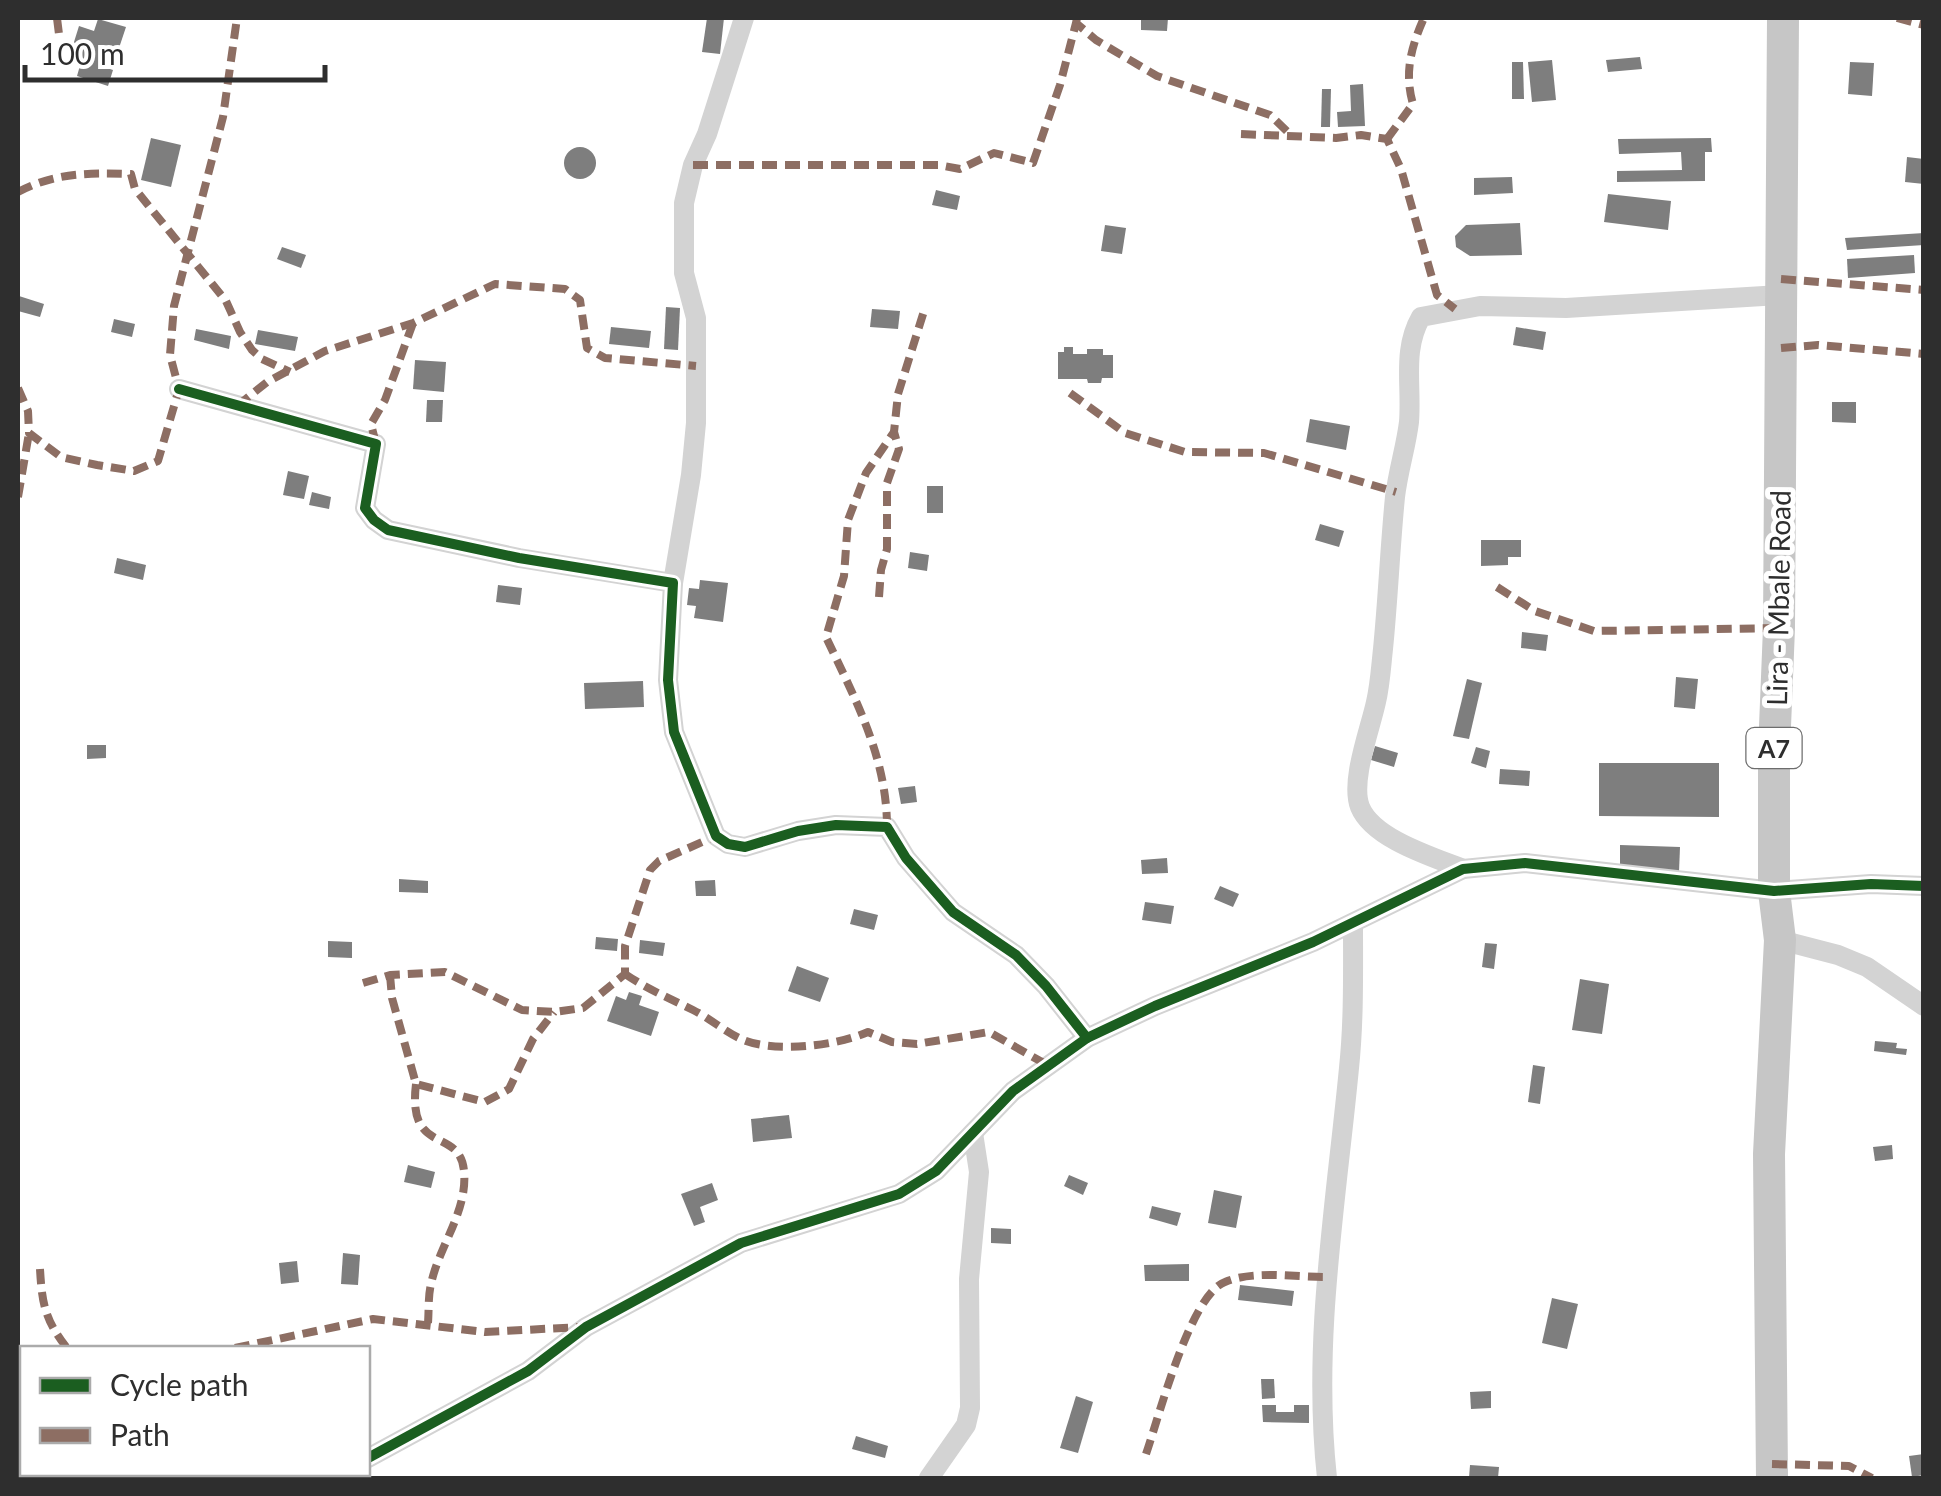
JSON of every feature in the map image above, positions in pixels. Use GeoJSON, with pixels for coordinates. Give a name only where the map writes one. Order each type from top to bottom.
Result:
{"type":"FeatureCollection","features":[{"type":"Feature","properties":{"kind":"main road","name":"Lira - Mbale Road"},"geometry":{"type":"LineString","coordinates":[[1772,1478],[1769,1154],[1780,940],[1774,890],[1783,18]]}},
{"type":"Feature","properties":{"kind":"street"},"geometry":{"type":"LineString","coordinates":[[744,18],[707,134],[693,164],[684,204],[684,273],[696,318],[696,423],[673,583],[668,680],[674,732],[716,836],[728,844],[745,847],[798,831],[836,825],[887,827],[906,858],[952,912],[1016,956],[1046,986],[1087,1038]]}},
{"type":"Feature","properties":{"kind":"street"},"geometry":{"type":"LineString","coordinates":[[1462,869],[1411,849],[1375,826],[1362,812],[1356,796],[1383,648],[1396,492],[1409,419],[1408,352],[1421,317],[1480,306],[1566,308],[1781,295]]}},
{"type":"Feature","properties":{"kind":"street"},"geometry":{"type":"LineString","coordinates":[[179,389],[376,444],[365,508],[388,530],[520,558],[673,583]]}},
{"type":"Feature","properties":{"kind":"street"},"geometry":{"type":"LineString","coordinates":[[370,1457],[528,1371],[602,1318],[741,1243],[898,1194],[936,1171],[1013,1091],[1087,1038],[1154,1006],[1353,924],[1462,869],[1525,863],[1774,890],[1871,884],[1924,886]]}},
{"type":"Feature","properties":{"kind":"street"},"geometry":{"type":"LineString","coordinates":[[1327,1478],[1323,1422],[1325,1277],[1349,1067],[1353,924]]}},
{"type":"Feature","properties":{"kind":"street"},"geometry":{"type":"LineString","coordinates":[[1780,940],[1867,967],[1924,1006]]}},
{"type":"Feature","properties":{"kind":"street"},"geometry":{"type":"LineString","coordinates":[[928,1478],[966,1425],[970,1408],[969,1279],[980,1172],[973,1133]]}},
{"type":"Feature","properties":{"kind":"building"},"geometry":{"type":"Polygon","coordinates":[[[707,18],[724,18],[720,54],[702,52],[707,18]]]}},
{"type":"Feature","properties":{"kind":"building"},"geometry":{"type":"Polygon","coordinates":[[[1141,18],[1168,18],[1167,31],[1141,30],[1141,18]]]}},
{"type":"Feature","properties":{"kind":"building"},"geometry":{"type":"Polygon","coordinates":[[[98,19],[126,27],[118,51],[112,50],[107,68],[113,70],[108,86],[77,76],[81,62],[69,58],[79,26],[94,31],[98,19]]]}},
{"type":"Feature","properties":{"kind":"building"},"geometry":{"type":"Polygon","coordinates":[[[1640,57],[1642,69],[1608,72],[1606,60],[1640,57]]]}},
{"type":"Feature","properties":{"kind":"building"},"geometry":{"type":"Polygon","coordinates":[[[1552,60],[1556,100],[1532,102],[1528,62],[1552,60]]]}},
{"type":"Feature","properties":{"kind":"building"},"geometry":{"type":"Polygon","coordinates":[[[1512,62],[1523,62],[1524,99],[1512,99],[1512,62]]]}},
{"type":"Feature","properties":{"kind":"building"},"geometry":{"type":"Polygon","coordinates":[[[1850,62],[1874,63],[1872,96],[1848,94],[1850,62]]]}},
{"type":"Feature","properties":{"kind":"building"},"geometry":{"type":"Polygon","coordinates":[[[1363,84],[1365,126],[1338,127],[1337,112],[1351,111],[1350,85],[1363,84]]]}},
{"type":"Feature","properties":{"kind":"building"},"geometry":{"type":"Polygon","coordinates":[[[1322,89],[1331,89],[1330,127],[1321,127],[1322,89]]]}},
{"type":"Feature","properties":{"kind":"building"},"geometry":{"type":"Polygon","coordinates":[[[151,138],[181,145],[171,187],[141,180],[151,138]]]}},
{"type":"Feature","properties":{"kind":"building"},"geometry":{"type":"Polygon","coordinates":[[[1711,138],[1712,152],[1705,152],[1705,181],[1617,182],[1617,171],[1682,170],[1681,152],[1619,154],[1618,139],[1711,138]]]}},
{"type":"Feature","properties":{"kind":"building"},"geometry":{"type":"Polygon","coordinates":[[[580,147],[591,152],[596,163],[591,174],[580,179],[569,174],[564,163],[569,152],[580,147]]]}},
{"type":"Feature","properties":{"kind":"building"},"geometry":{"type":"Polygon","coordinates":[[[1907,157],[1924,159],[1924,184],[1905,182],[1907,157]]]}},
{"type":"Feature","properties":{"kind":"building"},"geometry":{"type":"Polygon","coordinates":[[[1512,177],[1513,193],[1474,195],[1474,178],[1512,177]]]}},
{"type":"Feature","properties":{"kind":"building"},"geometry":{"type":"Polygon","coordinates":[[[936,190],[960,196],[957,210],[932,205],[936,190]]]}},
{"type":"Feature","properties":{"kind":"building"},"geometry":{"type":"Polygon","coordinates":[[[1608,194],[1671,201],[1668,230],[1604,222],[1608,194]]]}},
{"type":"Feature","properties":{"kind":"building"},"geometry":{"type":"Polygon","coordinates":[[[1520,223],[1522,255],[1470,256],[1456,247],[1455,236],[1466,225],[1520,223]]]}},
{"type":"Feature","properties":{"kind":"building"},"geometry":{"type":"Polygon","coordinates":[[[1105,225],[1126,228],[1122,254],[1101,251],[1105,225]]]}},
{"type":"Feature","properties":{"kind":"building"},"geometry":{"type":"Polygon","coordinates":[[[1924,233],[1924,245],[1847,250],[1845,238],[1924,233]]]}},
{"type":"Feature","properties":{"kind":"building"},"geometry":{"type":"Polygon","coordinates":[[[282,247],[306,255],[301,268],[277,259],[282,247]]]}},
{"type":"Feature","properties":{"kind":"building"},"geometry":{"type":"Polygon","coordinates":[[[1914,255],[1915,273],[1848,278],[1847,259],[1914,255]]]}},
{"type":"Feature","properties":{"kind":"building"},"geometry":{"type":"Polygon","coordinates":[[[19,296],[44,304],[40,317],[18,311],[19,296]]]}},
{"type":"Feature","properties":{"kind":"building"},"geometry":{"type":"Polygon","coordinates":[[[666,307],[680,308],[678,350],[664,349],[666,307]]]}},
{"type":"Feature","properties":{"kind":"building"},"geometry":{"type":"Polygon","coordinates":[[[872,309],[900,311],[898,329],[870,327],[872,309]]]}},
{"type":"Feature","properties":{"kind":"building"},"geometry":{"type":"Polygon","coordinates":[[[114,319],[135,324],[132,337],[111,332],[114,319]]]}},
{"type":"Feature","properties":{"kind":"building"},"geometry":{"type":"Polygon","coordinates":[[[611,327],[651,331],[649,348],[609,344],[611,327]]]}},
{"type":"Feature","properties":{"kind":"building"},"geometry":{"type":"Polygon","coordinates":[[[1516,327],[1546,332],[1543,350],[1513,345],[1516,327]]]}},
{"type":"Feature","properties":{"kind":"building"},"geometry":{"type":"Polygon","coordinates":[[[196,329],[231,336],[229,349],[194,340],[196,329]]]}},
{"type":"Feature","properties":{"kind":"building"},"geometry":{"type":"Polygon","coordinates":[[[258,330],[298,337],[295,351],[255,344],[258,330]]]}},
{"type":"Feature","properties":{"kind":"building"},"geometry":{"type":"Polygon","coordinates":[[[1064,347],[1073,347],[1073,354],[1103,349],[1103,355],[1113,355],[1113,378],[1102,378],[1101,383],[1058,379],[1058,352],[1064,352],[1064,347]]]}},
{"type":"Feature","properties":{"kind":"building"},"geometry":{"type":"Polygon","coordinates":[[[415,360],[446,362],[444,392],[413,389],[415,360]]]}},
{"type":"Feature","properties":{"kind":"building"},"geometry":{"type":"Polygon","coordinates":[[[427,400],[443,400],[442,422],[426,422],[427,400]]]}},
{"type":"Feature","properties":{"kind":"building"},"geometry":{"type":"Polygon","coordinates":[[[1832,402],[1856,402],[1856,423],[1832,422],[1832,402]]]}},
{"type":"Feature","properties":{"kind":"building"},"geometry":{"type":"Polygon","coordinates":[[[1310,419],[1350,426],[1346,450],[1306,442],[1310,419]]]}},
{"type":"Feature","properties":{"kind":"building"},"geometry":{"type":"Polygon","coordinates":[[[288,471],[309,476],[304,499],[283,495],[288,471]]]}},
{"type":"Feature","properties":{"kind":"building"},"geometry":{"type":"Polygon","coordinates":[[[927,486],[943,486],[943,513],[927,513],[927,486]]]}},
{"type":"Feature","properties":{"kind":"building"},"geometry":{"type":"Polygon","coordinates":[[[312,492],[331,497],[329,509],[309,505],[312,492]]]}},
{"type":"Feature","properties":{"kind":"building"},"geometry":{"type":"Polygon","coordinates":[[[1320,524],[1344,531],[1339,547],[1315,540],[1320,524]]]}},
{"type":"Feature","properties":{"kind":"building"},"geometry":{"type":"Polygon","coordinates":[[[1481,540],[1521,540],[1521,557],[1508,557],[1508,565],[1481,566],[1481,540]]]}},
{"type":"Feature","properties":{"kind":"building"},"geometry":{"type":"Polygon","coordinates":[[[910,552],[929,555],[927,571],[908,568],[910,552]]]}},
{"type":"Feature","properties":{"kind":"building"},"geometry":{"type":"Polygon","coordinates":[[[117,558],[146,565],[143,580],[114,573],[117,558]]]}},
{"type":"Feature","properties":{"kind":"building"},"geometry":{"type":"Polygon","coordinates":[[[700,580],[728,583],[723,622],[694,618],[696,606],[687,605],[689,588],[699,589],[700,580]]]}},
{"type":"Feature","properties":{"kind":"building"},"geometry":{"type":"Polygon","coordinates":[[[498,585],[522,588],[520,605],[496,602],[498,585]]]}},
{"type":"Feature","properties":{"kind":"building"},"geometry":{"type":"Polygon","coordinates":[[[1522,632],[1548,635],[1546,651],[1521,648],[1522,632]]]}},
{"type":"Feature","properties":{"kind":"building"},"geometry":{"type":"Polygon","coordinates":[[[1676,677],[1698,679],[1695,709],[1674,707],[1676,677]]]}},
{"type":"Feature","properties":{"kind":"building"},"geometry":{"type":"Polygon","coordinates":[[[1467,679],[1482,683],[1469,739],[1453,736],[1467,679]]]}},
{"type":"Feature","properties":{"kind":"building"},"geometry":{"type":"Polygon","coordinates":[[[643,681],[644,707],[585,709],[584,683],[643,681]]]}},
{"type":"Feature","properties":{"kind":"building"},"geometry":{"type":"Polygon","coordinates":[[[87,745],[106,745],[106,758],[87,759],[87,745]]]}},
{"type":"Feature","properties":{"kind":"building"},"geometry":{"type":"Polygon","coordinates":[[[1375,746],[1398,753],[1394,767],[1371,760],[1375,746]]]}},
{"type":"Feature","properties":{"kind":"building"},"geometry":{"type":"Polygon","coordinates":[[[1476,747],[1490,751],[1486,768],[1471,763],[1476,747]]]}},
{"type":"Feature","properties":{"kind":"building"},"geometry":{"type":"Polygon","coordinates":[[[1599,763],[1719,763],[1719,817],[1599,816],[1599,763]]]}},
{"type":"Feature","properties":{"kind":"building"},"geometry":{"type":"Polygon","coordinates":[[[1500,769],[1530,771],[1529,786],[1499,784],[1500,769]]]}},
{"type":"Feature","properties":{"kind":"building"},"geometry":{"type":"Polygon","coordinates":[[[915,786],[917,802],[901,804],[898,788],[915,786]]]}},
{"type":"Feature","properties":{"kind":"building"},"geometry":{"type":"Polygon","coordinates":[[[1620,845],[1680,847],[1679,872],[1620,870],[1620,845]]]}},
{"type":"Feature","properties":{"kind":"building"},"geometry":{"type":"Polygon","coordinates":[[[1167,858],[1168,873],[1142,874],[1141,860],[1167,858]]]}},
{"type":"Feature","properties":{"kind":"building"},"geometry":{"type":"Polygon","coordinates":[[[399,879],[428,881],[428,893],[399,892],[399,879]]]}},
{"type":"Feature","properties":{"kind":"building"},"geometry":{"type":"Polygon","coordinates":[[[715,880],[716,896],[696,896],[695,881],[715,880]]]}},
{"type":"Feature","properties":{"kind":"building"},"geometry":{"type":"Polygon","coordinates":[[[1220,886],[1239,894],[1233,907],[1214,899],[1220,886]]]}},
{"type":"Feature","properties":{"kind":"building"},"geometry":{"type":"Polygon","coordinates":[[[1145,902],[1174,906],[1171,924],[1142,920],[1145,902]]]}},
{"type":"Feature","properties":{"kind":"building"},"geometry":{"type":"Polygon","coordinates":[[[854,909],[878,915],[874,930],[850,924],[854,909]]]}},
{"type":"Feature","properties":{"kind":"building"},"geometry":{"type":"Polygon","coordinates":[[[596,937],[618,939],[617,951],[595,949],[596,937]]]}},
{"type":"Feature","properties":{"kind":"building"},"geometry":{"type":"Polygon","coordinates":[[[640,940],[665,943],[663,956],[639,953],[640,940]]]}},
{"type":"Feature","properties":{"kind":"building"},"geometry":{"type":"Polygon","coordinates":[[[328,941],[352,942],[352,958],[328,957],[328,941]]]}},
{"type":"Feature","properties":{"kind":"building"},"geometry":{"type":"Polygon","coordinates":[[[1485,943],[1497,944],[1494,969],[1482,967],[1485,943]]]}},
{"type":"Feature","properties":{"kind":"building"},"geometry":{"type":"Polygon","coordinates":[[[797,966],[829,978],[820,1002],[788,991],[797,966]]]}},
{"type":"Feature","properties":{"kind":"building"},"geometry":{"type":"Polygon","coordinates":[[[1580,979],[1609,984],[1602,1034],[1572,1030],[1580,979]]]}},
{"type":"Feature","properties":{"kind":"building"},"geometry":{"type":"Polygon","coordinates":[[[629,992],[642,996],[639,1005],[659,1012],[651,1036],[607,1021],[616,996],[626,1000],[629,992]]]}},
{"type":"Feature","properties":{"kind":"building"},"geometry":{"type":"Polygon","coordinates":[[[1875,1041],[1897,1043],[1896,1048],[1907,1049],[1906,1055],[1874,1051],[1875,1041]]]}},
{"type":"Feature","properties":{"kind":"building"},"geometry":{"type":"Polygon","coordinates":[[[1533,1065],[1545,1067],[1540,1104],[1528,1102],[1533,1065]]]}},
{"type":"Feature","properties":{"kind":"building"},"geometry":{"type":"Polygon","coordinates":[[[789,1115],[792,1138],[753,1142],[751,1119],[789,1115]]]}},
{"type":"Feature","properties":{"kind":"building"},"geometry":{"type":"Polygon","coordinates":[[[1892,1145],[1893,1159],[1875,1161],[1873,1147],[1892,1145]]]}},
{"type":"Feature","properties":{"kind":"building"},"geometry":{"type":"Polygon","coordinates":[[[408,1165],[435,1172],[431,1188],[404,1182],[408,1165]]]}},
{"type":"Feature","properties":{"kind":"building"},"geometry":{"type":"Polygon","coordinates":[[[1069,1175],[1088,1183],[1083,1195],[1064,1186],[1069,1175]]]}},
{"type":"Feature","properties":{"kind":"building"},"geometry":{"type":"Polygon","coordinates":[[[712,1183],[718,1200],[700,1207],[705,1222],[694,1226],[681,1194],[712,1183]]]}},
{"type":"Feature","properties":{"kind":"building"},"geometry":{"type":"Polygon","coordinates":[[[1214,1190],[1242,1196],[1236,1228],[1208,1223],[1214,1190]]]}},
{"type":"Feature","properties":{"kind":"building"},"geometry":{"type":"Polygon","coordinates":[[[1152,1206],[1181,1213],[1177,1226],[1149,1218],[1152,1206]]]}},
{"type":"Feature","properties":{"kind":"building"},"geometry":{"type":"Polygon","coordinates":[[[991,1228],[1011,1229],[1011,1244],[991,1243],[991,1228]]]}},
{"type":"Feature","properties":{"kind":"building"},"geometry":{"type":"Polygon","coordinates":[[[343,1253],[360,1255],[358,1285],[341,1284],[343,1253]]]}},
{"type":"Feature","properties":{"kind":"building"},"geometry":{"type":"Polygon","coordinates":[[[297,1261],[299,1282],[281,1284],[279,1263],[297,1261]]]}},
{"type":"Feature","properties":{"kind":"building"},"geometry":{"type":"Polygon","coordinates":[[[1189,1264],[1189,1281],[1145,1281],[1144,1265],[1189,1264]]]}},
{"type":"Feature","properties":{"kind":"building"},"geometry":{"type":"Polygon","coordinates":[[[1240,1285],[1294,1291],[1292,1306],[1238,1300],[1240,1285]]]}},
{"type":"Feature","properties":{"kind":"building"},"geometry":{"type":"Polygon","coordinates":[[[1552,1298],[1578,1304],[1567,1349],[1542,1343],[1552,1298]]]}},
{"type":"Feature","properties":{"kind":"building"},"geometry":{"type":"Polygon","coordinates":[[[1261,1379],[1274,1379],[1275,1398],[1262,1399],[1261,1379]]]}},
{"type":"Feature","properties":{"kind":"building"},"geometry":{"type":"Polygon","coordinates":[[[1491,1391],[1491,1408],[1471,1409],[1470,1392],[1491,1391]]]}},
{"type":"Feature","properties":{"kind":"building"},"geometry":{"type":"Polygon","coordinates":[[[1076,1396],[1093,1402],[1078,1453],[1060,1448],[1076,1396]]]}},
{"type":"Feature","properties":{"kind":"building"},"geometry":{"type":"Polygon","coordinates":[[[1262,1405],[1276,1405],[1276,1412],[1294,1412],[1294,1405],[1309,1405],[1309,1423],[1263,1422],[1262,1405]]]}},
{"type":"Feature","properties":{"kind":"building"},"geometry":{"type":"Polygon","coordinates":[[[856,1436],[888,1446],[885,1458],[852,1449],[856,1436]]]}},
{"type":"Feature","properties":{"kind":"building"},"geometry":{"type":"Polygon","coordinates":[[[1924,1454],[1924,1475],[1912,1477],[1909,1456],[1924,1454]]]}},
{"type":"Feature","properties":{"kind":"building"},"geometry":{"type":"Polygon","coordinates":[[[1470,1465],[1499,1467],[1498,1478],[1469,1478],[1470,1465]]]}},
{"type":"Feature","properties":{"kind":"marked path"},"geometry":{"type":"LineString","coordinates":[[57,18],[59,34]]}},
{"type":"Feature","properties":{"kind":"marked path"},"geometry":{"type":"LineString","coordinates":[[18,388],[28,411],[29,433],[61,457],[134,471],[158,461],[179,389],[170,355],[174,306],[223,117],[237,18]]}},
{"type":"Feature","properties":{"kind":"marked path"},"geometry":{"type":"LineString","coordinates":[[1077,18],[1076,23],[1096,40],[1157,76],[1270,115],[1293,137]]}},
{"type":"Feature","properties":{"kind":"marked path"},"geometry":{"type":"LineString","coordinates":[[1387,139],[1413,104],[1410,60],[1424,18]]}},
{"type":"Feature","properties":{"kind":"marked path"},"geometry":{"type":"LineString","coordinates":[[1897,18],[1924,25]]}},
{"type":"Feature","properties":{"kind":"marked path"},"geometry":{"type":"LineString","coordinates":[[693,165],[939,165],[960,169],[994,153],[1033,163],[1076,23]]}},
{"type":"Feature","properties":{"kind":"marked path"},"geometry":{"type":"LineString","coordinates":[[1241,134],[1336,138],[1361,135],[1387,139],[1401,169],[1437,295],[1455,309]]}},
{"type":"Feature","properties":{"kind":"marked path"},"geometry":{"type":"LineString","coordinates":[[18,192],[59,177],[131,174],[135,189],[226,301],[252,350],[290,372]]}},
{"type":"Feature","properties":{"kind":"marked path"},"geometry":{"type":"LineString","coordinates":[[1781,279],[1924,290]]}},
{"type":"Feature","properties":{"kind":"marked path"},"geometry":{"type":"LineString","coordinates":[[237,406],[267,382],[325,351],[413,323],[495,284],[565,289],[580,300],[587,348],[605,358],[696,366]]}},
{"type":"Feature","properties":{"kind":"marked path"},"geometry":{"type":"LineString","coordinates":[[879,597],[887,549],[887,483],[899,449],[894,432],[898,394],[924,311]]}},
{"type":"Feature","properties":{"kind":"marked path"},"geometry":{"type":"LineString","coordinates":[[376,444],[371,424],[385,400],[413,323]]}},
{"type":"Feature","properties":{"kind":"marked path"},"geometry":{"type":"LineString","coordinates":[[1781,348],[1818,345],[1924,354]]}},
{"type":"Feature","properties":{"kind":"marked path"},"geometry":{"type":"LineString","coordinates":[[1070,393],[1125,433],[1185,452],[1264,453],[1396,492]]}},
{"type":"Feature","properties":{"kind":"marked path"},"geometry":{"type":"LineString","coordinates":[[887,827],[886,801],[875,752],[826,637],[844,576],[848,520],[866,473],[894,432]]}},
{"type":"Feature","properties":{"kind":"marked path"},"geometry":{"type":"LineString","coordinates":[[18,497],[29,433]]}},
{"type":"Feature","properties":{"kind":"marked path"},"geometry":{"type":"LineString","coordinates":[[1497,587],[1535,611],[1594,631],[1779,628]]}},
{"type":"Feature","properties":{"kind":"marked path"},"geometry":{"type":"LineString","coordinates":[[363,983],[390,975],[445,972],[522,1010],[554,1012],[583,1008],[625,974],[625,946],[650,870],[659,861],[716,836]]}},
{"type":"Feature","properties":{"kind":"marked path"},"geometry":{"type":"LineString","coordinates":[[625,974],[752,1043],[804,1046],[868,1032],[892,1042],[917,1044],[989,1032],[1049,1066]]}},
{"type":"Feature","properties":{"kind":"marked path"},"geometry":{"type":"LineString","coordinates":[[390,975],[392,998],[416,1084],[485,1102],[509,1089],[533,1039],[554,1012]]}},
{"type":"Feature","properties":{"kind":"marked path"},"geometry":{"type":"LineString","coordinates":[[416,1084],[419,1122],[426,1132],[454,1149],[464,1171],[462,1200],[431,1284],[428,1323]]}},
{"type":"Feature","properties":{"kind":"marked path"},"geometry":{"type":"LineString","coordinates":[[40,1269],[46,1311],[66,1346]]}},
{"type":"Feature","properties":{"kind":"marked path"},"geometry":{"type":"LineString","coordinates":[[1146,1454],[1188,1332],[1212,1292],[1225,1282],[1248,1276],[1325,1277]]}},
{"type":"Feature","properties":{"kind":"marked path"},"geometry":{"type":"LineString","coordinates":[[245,1346],[373,1319],[485,1332],[581,1327]]}},
{"type":"Feature","properties":{"kind":"marked path"},"geometry":{"type":"LineString","coordinates":[[1772,1464],[1849,1466],[1872,1478]]}},
{"type":"Feature","properties":{"kind":"marked path"},"geometry":{"type":"LineString","coordinates":[[57,1478],[60,1476]]}},
{"type":"Feature","properties":{"kind":"cycle path"},"geometry":{"type":"LineString","coordinates":[[179,389],[376,444],[365,508],[388,530],[519,558],[673,583],[668,680],[674,732],[716,836],[728,844],[745,847],[798,831],[836,825],[887,827],[906,858],[953,912],[1016,955],[1087,1038]]}},
{"type":"Feature","properties":{"kind":"cycle path"},"geometry":{"type":"LineString","coordinates":[[370,1457],[528,1371],[586,1327],[741,1243],[899,1194],[936,1171],[1013,1091],[1087,1038],[1313,942],[1463,869],[1525,863],[1774,891],[1871,884],[1924,886]]}}]}
